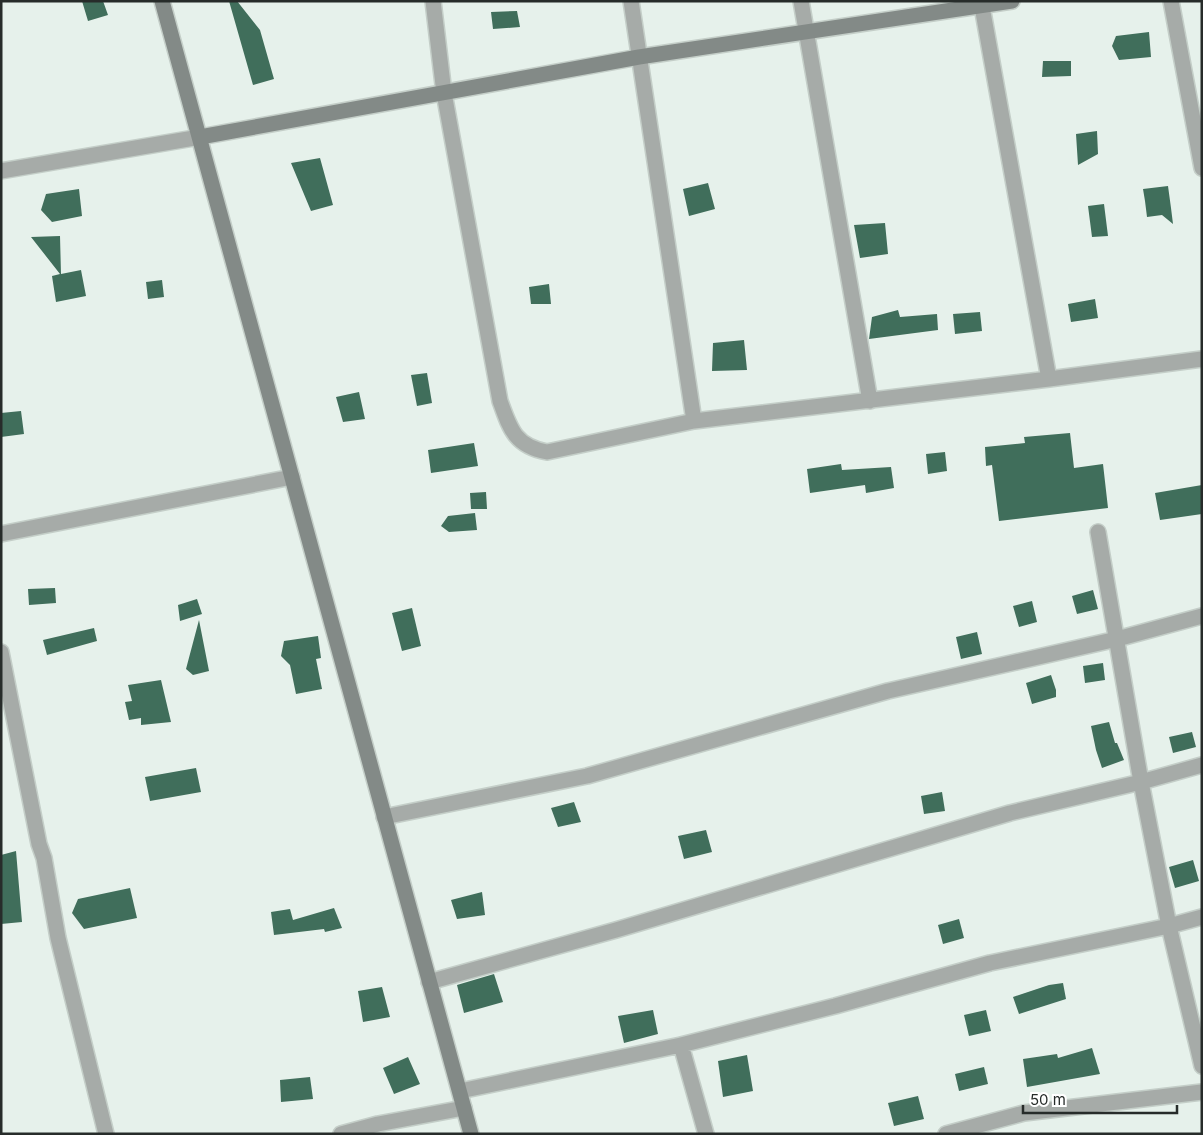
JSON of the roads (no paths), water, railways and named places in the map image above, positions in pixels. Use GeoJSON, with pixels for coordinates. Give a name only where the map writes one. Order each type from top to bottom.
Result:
{"type":"FeatureCollection","features":[{"type":"Feature","properties":{"kind":"main road"},"geometry":{"type":"LineString","coordinates":[[162,1],[471,1134]]}},
{"type":"Feature","properties":{"kind":"main road"},"geometry":{"type":"LineString","coordinates":[[200,137],[639,58],[981,3],[1012,1]]}},
{"type":"Feature","properties":{"kind":"street"},"geometry":{"type":"LineString","coordinates":[[433,1],[444,93],[500,401],[508,424],[521,443],[533,450],[547,452],[694,421],[1202,359]]}},
{"type":"Feature","properties":{"kind":"street"},"geometry":{"type":"LineString","coordinates":[[631,1],[694,421]]}},
{"type":"Feature","properties":{"kind":"street"},"geometry":{"type":"LineString","coordinates":[[801,1],[870,401]]}},
{"type":"Feature","properties":{"kind":"street"},"geometry":{"type":"LineString","coordinates":[[1171,1],[1202,168]]}},
{"type":"Feature","properties":{"kind":"street"},"geometry":{"type":"LineString","coordinates":[[981,3],[1049,379]]}},
{"type":"Feature","properties":{"kind":"street"},"geometry":{"type":"LineString","coordinates":[[1,171],[200,137]]}},
{"type":"Feature","properties":{"kind":"street"},"geometry":{"type":"LineString","coordinates":[[1,534],[292,477]]}},
{"type":"Feature","properties":{"kind":"street"},"geometry":{"type":"LineString","coordinates":[[1098,532],[1168,926],[1202,1066]]}},
{"type":"Feature","properties":{"kind":"street"},"geometry":{"type":"LineString","coordinates":[[384,817],[587,776],[888,691],[1117,639],[1202,616]]}},
{"type":"Feature","properties":{"kind":"street"},"geometry":{"type":"LineString","coordinates":[[2,656],[37,834],[44,858],[58,938],[106,1134]]}},
{"type":"Feature","properties":{"kind":"street"},"geometry":{"type":"LineString","coordinates":[[429,982],[616,930],[1010,813],[1141,782],[1202,765]]}},
{"type":"Feature","properties":{"kind":"street"},"geometry":{"type":"LineString","coordinates":[[460,1091],[681,1045],[835,1006],[990,963],[1168,926],[1202,917]]}},
{"type":"Feature","properties":{"kind":"street"},"geometry":{"type":"LineString","coordinates":[[681,1045],[706,1134]]}},
{"type":"Feature","properties":{"kind":"street"},"geometry":{"type":"LineString","coordinates":[[946,1134],[1024,1114],[1202,1092]]}},
{"type":"Feature","properties":{"kind":"street"},"geometry":{"type":"LineString","coordinates":[[341,1134],[378,1124],[464,1108]]}}]}
